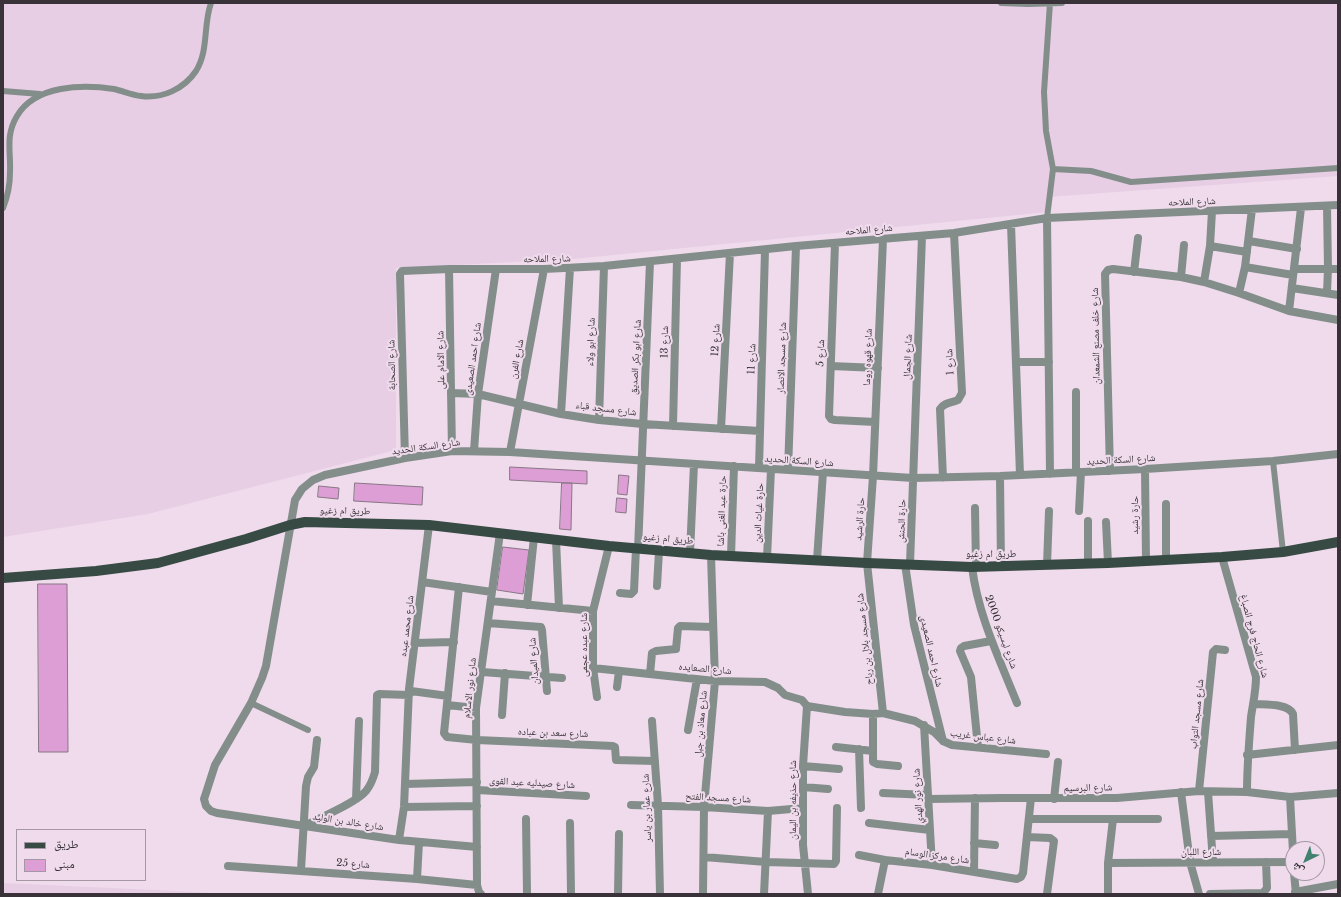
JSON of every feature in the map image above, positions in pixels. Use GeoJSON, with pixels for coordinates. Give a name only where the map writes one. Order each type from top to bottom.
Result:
{"type":"FeatureCollection","features":[{"type":"Feature","properties":{"kind":"main road","name":"طريق ام زغيو"},"geometry":{"type":"LineString","coordinates":[[3,578],[96,571],[158,563],[246,539],[290,524],[305,522],[430,525],[609,546],[711,555],[974,567],[1108,563],[1222,557],[1283,552],[1338,542]]}},
{"type":"Feature","properties":{"kind":"street","name":"شارع الملاحه"},"geometry":{"type":"LineString","coordinates":[[402,271],[449,269],[544,269],[604,266],[796,246],[954,233],[1047,218],[1302,208],[1338,205]]}},
{"type":"Feature","properties":{"kind":"street"},"geometry":{"type":"LineString","coordinates":[[1326,293],[1328,269],[1327,206]]}},
{"type":"Feature","properties":{"kind":"street"},"geometry":{"type":"LineString","coordinates":[[1289,311],[1302,208]]}},
{"type":"Feature","properties":{"kind":"street"},"geometry":{"type":"LineString","coordinates":[[1239,293],[1246,267],[1252,209]]}},
{"type":"Feature","properties":{"kind":"street"},"geometry":{"type":"LineString","coordinates":[[1204,282],[1210,246],[1212,211]]}},
{"type":"Feature","properties":{"kind":"street"},"geometry":{"type":"LineString","coordinates":[[1047,218],[1050,474]]}},
{"type":"Feature","properties":{"kind":"street"},"geometry":{"type":"LineString","coordinates":[[1011,224],[1020,475]]}},
{"type":"Feature","properties":{"kind":"street","name":"شارع 1"},"geometry":{"type":"LineString","coordinates":[[943,478],[940,409],[945,404],[958,400],[962,393],[954,233]]}},
{"type":"Feature","properties":{"kind":"street","name":"شارع الجمال"},"geometry":{"type":"LineString","coordinates":[[913,478],[922,236]]}},
{"type":"Feature","properties":{"kind":"street"},"geometry":{"type":"LineString","coordinates":[[1134,272],[1138,238]]}},
{"type":"Feature","properties":{"kind":"street","name":"شارع قهوه روما"},"geometry":{"type":"LineString","coordinates":[[873,476],[883,239]]}},
{"type":"Feature","properties":{"kind":"street"},"geometry":{"type":"LineString","coordinates":[[1249,241],[1297,249]]}},
{"type":"Feature","properties":{"kind":"street","name":"شارع 5"},"geometry":{"type":"LineString","coordinates":[[835,243],[829,416],[831,419],[835,420],[875,422]]}},
{"type":"Feature","properties":{"kind":"street"},"geometry":{"type":"LineString","coordinates":[[1181,277],[1184,245]]}},
{"type":"Feature","properties":{"kind":"street","name":"شارع مسجد الانصار"},"geometry":{"type":"LineString","coordinates":[[788,470],[796,246]]}},
{"type":"Feature","properties":{"kind":"street"},"geometry":{"type":"LineString","coordinates":[[1210,246],[1247,252]]}},
{"type":"Feature","properties":{"kind":"street","name":"شارع 11"},"geometry":{"type":"LineString","coordinates":[[759,468],[765,250]]}},
{"type":"Feature","properties":{"kind":"street","name":"شارع 12"},"geometry":{"type":"LineString","coordinates":[[721,429],[730,253]]}},
{"type":"Feature","properties":{"kind":"street","name":"شارع 13"},"geometry":{"type":"LineString","coordinates":[[673,426],[677,259]]}},
{"type":"Feature","properties":{"kind":"street","name":"شارع ابو بكر الصديق"},"geometry":{"type":"LineString","coordinates":[[620,593],[631,594],[634,591],[642,460],[650,262]]}},
{"type":"Feature","properties":{"kind":"street","name":"شارع ابو ولاء"},"geometry":{"type":"LineString","coordinates":[[599,420],[604,266]]}},
{"type":"Feature","properties":{"kind":"street"},"geometry":{"type":"LineString","coordinates":[[1246,267],[1294,272],[1338,269]]}},
{"type":"Feature","properties":{"kind":"street"},"geometry":{"type":"LineString","coordinates":[[561,414],[570,268]]}},
{"type":"Feature","properties":{"kind":"street","name":"شارع الامام على"},"geometry":{"type":"LineString","coordinates":[[449,269],[452,451]]}},
{"type":"Feature","properties":{"kind":"street","name":"شارع احمد الصعيدى"},"geometry":{"type":"LineString","coordinates":[[474,451],[478,394],[496,269]]}},
{"type":"Feature","properties":{"kind":"street","name":"شارع الفرن"},"geometry":{"type":"LineString","coordinates":[[510,452],[544,269]]}},
{"type":"Feature","properties":{"kind":"street","name":"شارع خلف مصنع الشمعدان"},"geometry":{"type":"LineString","coordinates":[[1110,471],[1105,274],[1108,270],[1113,269],[1181,277],[1204,282],[1239,293],[1289,311],[1338,320]]}},
{"type":"Feature","properties":{"kind":"street","name":"شارع الصحابة"},"geometry":{"type":"LineString","coordinates":[[402,271],[400,274],[405,458]]}},
{"type":"Feature","properties":{"kind":"street"},"geometry":{"type":"LineString","coordinates":[[1292,288],[1338,295]]}},
{"type":"Feature","properties":{"kind":"street"},"geometry":{"type":"LineString","coordinates":[[1016,362],[1049,362]]}},
{"type":"Feature","properties":{"kind":"street"},"geometry":{"type":"LineString","coordinates":[[831,366],[878,368]]}},
{"type":"Feature","properties":{"kind":"street"},"geometry":{"type":"LineString","coordinates":[[1076,392],[1079,511]]}},
{"type":"Feature","properties":{"kind":"street","name":"شارع مسجد قباء"},"geometry":{"type":"LineString","coordinates":[[451,393],[478,394],[561,414],[599,420],[760,431]]}},
{"type":"Feature","properties":{"kind":"street","name":"شارع السكة الحديد"},"geometry":{"type":"LineString","coordinates":[[217,813],[206,806],[204,799],[216,765],[251,703],[262,678],[269,653],[295,500],[302,489],[313,480],[325,475],[405,458],[452,451],[510,452],[913,478],[1110,471],[1273,461],[1338,454]]}},
{"type":"Feature","properties":{"kind":"street"},"geometry":{"type":"LineString","coordinates":[[690,553],[694,464]]}},
{"type":"Feature","properties":{"kind":"street","name":"حارة عبد الغنى باشا"},"geometry":{"type":"LineString","coordinates":[[731,556],[734,466]]}},
{"type":"Feature","properties":{"kind":"street","name":"حارة غياث الدين"},"geometry":{"type":"LineString","coordinates":[[767,558],[771,469]]}},
{"type":"Feature","properties":{"kind":"street","name":"حارة رشيد"},"geometry":{"type":"LineString","coordinates":[[1145,469],[1146,561]]}},
{"type":"Feature","properties":{"kind":"street"},"geometry":{"type":"LineString","coordinates":[[817,560],[823,472]]}},
{"type":"Feature","properties":{"kind":"street","name":"حارة الرشيد"},"geometry":{"type":"LineString","coordinates":[[867,563],[873,476]]}},
{"type":"Feature","properties":{"kind":"street"},"geometry":{"type":"LineString","coordinates":[[1000,476],[1002,567]]}},
{"type":"Feature","properties":{"kind":"street","name":"حارة الحنش"},"geometry":{"type":"LineString","coordinates":[[907,564],[913,478]]}},
{"type":"Feature","properties":{"kind":"street"},"geometry":{"type":"LineString","coordinates":[[1166,504],[1166,560]]}},
{"type":"Feature","properties":{"kind":"street","name":"شارع ليسيكو 2000"},"geometry":{"type":"LineString","coordinates":[[975,508],[974,567],[977,598],[991,641],[1017,703]]}},
{"type":"Feature","properties":{"kind":"street"},"geometry":{"type":"LineString","coordinates":[[1048,565],[1049,511]]}},
{"type":"Feature","properties":{"kind":"street"},"geometry":{"type":"LineString","coordinates":[[1088,521],[1088,563]]}},
{"type":"Feature","properties":{"kind":"street"},"geometry":{"type":"LineString","coordinates":[[1106,522],[1108,563]]}},
{"type":"Feature","properties":{"kind":"street","name":"شارع محمد عبده"},"geometry":{"type":"LineString","coordinates":[[399,840],[404,808],[409,692],[430,525]]}},
{"type":"Feature","properties":{"kind":"street","name":"شارع نور الاسلام"},"geometry":{"type":"LineString","coordinates":[[481,894],[477,885],[476,708],[500,533]]}},
{"type":"Feature","properties":{"kind":"street"},"geometry":{"type":"LineString","coordinates":[[527,605],[534,537]]}},
{"type":"Feature","properties":{"kind":"street"},"geometry":{"type":"LineString","coordinates":[[556,540],[559,608]]}},
{"type":"Feature","properties":{"kind":"street","name":"شارع عبده عجمى"},"geometry":{"type":"LineString","coordinates":[[597,697],[592,668],[593,611],[609,546]]}},
{"type":"Feature","properties":{"kind":"street"},"geometry":{"type":"LineString","coordinates":[[657,586],[659,550]]}},
{"type":"Feature","properties":{"kind":"street","name":"شارع معاذ بن جبل"},"geometry":{"type":"LineString","coordinates":[[703,894],[704,807],[708,747],[715,681],[711,555]]}},
{"type":"Feature","properties":{"kind":"street","name":"شارع الحاج فرج الصباغ"},"geometry":{"type":"LineString","coordinates":[[1222,557],[1256,677],[1247,755],[1247,792]]}},
{"type":"Feature","properties":{"kind":"street","name":"شارع مسجد بلال بن رباح"},"geometry":{"type":"LineString","coordinates":[[867,563],[883,713]]}},
{"type":"Feature","properties":{"kind":"street","name":"شارع احمد الصعيدى"},"geometry":{"type":"LineString","coordinates":[[907,564],[914,625],[943,741]]}},
{"type":"Feature","properties":{"kind":"street"},"geometry":{"type":"LineString","coordinates":[[422,582],[492,592]]}},
{"type":"Feature","properties":{"kind":"street"},"geometry":{"type":"LineString","coordinates":[[459,587],[444,733],[449,738],[477,740]]}},
{"type":"Feature","properties":{"kind":"street"},"geometry":{"type":"LineString","coordinates":[[491,601],[593,611]]}},
{"type":"Feature","properties":{"kind":"street","name":"شارع الميدان"},"geometry":{"type":"LineString","coordinates":[[488,623],[540,626],[542,630],[546,691]]}},
{"type":"Feature","properties":{"kind":"street"},"geometry":{"type":"LineString","coordinates":[[650,674],[652,653],[656,651],[676,649],[678,628],[680,626],[713,627]]}},
{"type":"Feature","properties":{"kind":"street"},"geometry":{"type":"LineString","coordinates":[[978,747],[971,677],[960,651],[964,646],[991,641]]}},
{"type":"Feature","properties":{"kind":"street"},"geometry":{"type":"LineString","coordinates":[[415,643],[454,642]]}},
{"type":"Feature","properties":{"kind":"street","name":"شارع مسجد التواب"},"geometry":{"type":"LineString","coordinates":[[1199,792],[1213,652],[1216,649],[1225,650]]}},
{"type":"Feature","properties":{"kind":"street","name":"شارع الصعايده"},"geometry":{"type":"LineString","coordinates":[[592,668],[715,681],[765,682],[778,688],[785,695],[802,700],[807,706]]}},
{"type":"Feature","properties":{"kind":"street"},"geometry":{"type":"LineString","coordinates":[[617,687],[619,670]]}},
{"type":"Feature","properties":{"kind":"street"},"geometry":{"type":"LineString","coordinates":[[482,672],[562,678]]}},
{"type":"Feature","properties":{"kind":"street"},"geometry":{"type":"LineString","coordinates":[[502,715],[505,673]]}},
{"type":"Feature","properties":{"kind":"street"},"geometry":{"type":"LineString","coordinates":[[688,730],[697,679]]}},
{"type":"Feature","properties":{"kind":"street"},"geometry":{"type":"LineString","coordinates":[[304,826],[356,799],[365,792],[372,783],[375,772],[377,696],[380,694],[411,691],[448,696]]}},
{"type":"Feature","properties":{"kind":"street"},"geometry":{"type":"LineString","coordinates":[[1252,704],[1285,707],[1292,710],[1295,750]]}},
{"type":"Feature","properties":{"kind":"street"},"geometry":{"type":"LineString","coordinates":[[447,705],[476,708]]}},
{"type":"Feature","properties":{"kind":"street","name":"شارع عباس غريب"},"geometry":{"type":"LineString","coordinates":[[807,706],[845,712],[873,714],[883,713],[915,721],[924,725],[943,741],[952,745],[1046,754]]}},
{"type":"Feature","properties":{"kind":"street","name":"شارع حذيفه بن اليمان"},"geometry":{"type":"LineString","coordinates":[[807,706],[803,766],[803,845],[808,894]]}},
{"type":"Feature","properties":{"kind":"street"},"geometry":{"type":"LineString","coordinates":[[873,714],[873,760],[875,764],[898,766]]}},
{"type":"Feature","properties":{"kind":"street"},"geometry":{"type":"LineString","coordinates":[[356,799],[359,721]]}},
{"type":"Feature","properties":{"kind":"street","name":"شارع عمار بن ياسر"},"geometry":{"type":"LineString","coordinates":[[652,721],[658,805],[660,894]]}},
{"type":"Feature","properties":{"kind":"street","name":"شارع نور الهدي"},"geometry":{"type":"LineString","coordinates":[[924,725],[932,865]]}},
{"type":"Feature","properties":{"kind":"street"},"geometry":{"type":"LineString","coordinates":[[301,870],[306,786],[308,777],[314,768],[317,740]]}},
{"type":"Feature","properties":{"kind":"street","name":"شارع سعد بن عباده"},"geometry":{"type":"LineString","coordinates":[[477,740],[613,746],[615,747],[615,760],[655,761]]}},
{"type":"Feature","properties":{"kind":"street"},"geometry":{"type":"LineString","coordinates":[[1247,755],[1338,745]]}},
{"type":"Feature","properties":{"kind":"street"},"geometry":{"type":"LineString","coordinates":[[836,747],[873,751]]}},
{"type":"Feature","properties":{"kind":"street"},"geometry":{"type":"LineString","coordinates":[[859,749],[861,808]]}},
{"type":"Feature","properties":{"kind":"street"},"geometry":{"type":"LineString","coordinates":[[1054,798],[1058,762]]}},
{"type":"Feature","properties":{"kind":"street"},"geometry":{"type":"LineString","coordinates":[[803,766],[839,769]]}},
{"type":"Feature","properties":{"kind":"street","name":"شارع صيدليه عبد القوى"},"geometry":{"type":"LineString","coordinates":[[405,784],[477,786],[586,796]]}},
{"type":"Feature","properties":{"kind":"street"},"geometry":{"type":"LineString","coordinates":[[803,787],[828,789]]}},
{"type":"Feature","properties":{"kind":"street"},"geometry":{"type":"LineString","coordinates":[[1181,792],[1190,862],[1198,894]]}},
{"type":"Feature","properties":{"kind":"street","name":"شارع البرسيم"},"geometry":{"type":"LineString","coordinates":[[883,793],[928,797],[975,798],[1117,798],[1181,792],[1247,792],[1290,797],[1338,793]]}},
{"type":"Feature","properties":{"kind":"street"},"geometry":{"type":"LineString","coordinates":[[1208,792],[1213,862]]}},
{"type":"Feature","properties":{"kind":"street"},"geometry":{"type":"LineString","coordinates":[[1290,797],[1292,841]]}},
{"type":"Feature","properties":{"kind":"street"},"geometry":{"type":"LineString","coordinates":[[974,872],[975,798]]}},
{"type":"Feature","properties":{"kind":"street"},"geometry":{"type":"LineString","coordinates":[[1032,798],[1027,837],[1050,838],[1054,840],[1047,894]]}},
{"type":"Feature","properties":{"kind":"street","name":"شارع مسجد الفتح"},"geometry":{"type":"LineString","coordinates":[[631,804],[768,811],[803,808]]}},
{"type":"Feature","properties":{"kind":"street"},"geometry":{"type":"LineString","coordinates":[[404,808],[477,806]]}},
{"type":"Feature","properties":{"kind":"street"},"geometry":{"type":"LineString","coordinates":[[704,857],[766,862],[835,863],[837,808]]}},
{"type":"Feature","properties":{"kind":"street"},"geometry":{"type":"LineString","coordinates":[[764,894],[768,811]]}},
{"type":"Feature","properties":{"kind":"street","name":"شارع خالد بن الوليد"},"geometry":{"type":"LineString","coordinates":[[217,813],[399,840],[477,847]]}},
{"type":"Feature","properties":{"kind":"street"},"geometry":{"type":"LineString","coordinates":[[1029,819],[1158,819]]}},
{"type":"Feature","properties":{"kind":"street"},"geometry":{"type":"LineString","coordinates":[[1108,894],[1108,863],[1114,819]]}},
{"type":"Feature","properties":{"kind":"street"},"geometry":{"type":"LineString","coordinates":[[526,820],[527,894]]}},
{"type":"Feature","properties":{"kind":"street"},"geometry":{"type":"LineString","coordinates":[[570,823],[571,894]]}},
{"type":"Feature","properties":{"kind":"street"},"geometry":{"type":"LineString","coordinates":[[869,824],[930,830]]}},
{"type":"Feature","properties":{"kind":"street"},"geometry":{"type":"LineString","coordinates":[[618,894],[619,834]]}},
{"type":"Feature","properties":{"kind":"street"},"geometry":{"type":"LineString","coordinates":[[1211,836],[1292,834]]}},
{"type":"Feature","properties":{"kind":"street","name":"شارع مركز الوسام"},"geometry":{"type":"LineString","coordinates":[[859,855],[1017,879],[1021,877],[1023,873],[1027,837]]}},
{"type":"Feature","properties":{"kind":"street"},"geometry":{"type":"LineString","coordinates":[[417,879],[419,842]]}},
{"type":"Feature","properties":{"kind":"street"},"geometry":{"type":"LineString","coordinates":[[974,843],[995,845]]}},
{"type":"Feature","properties":{"kind":"street"},"geometry":{"type":"LineString","coordinates":[[878,894],[885,860]]}},
{"type":"Feature","properties":{"kind":"street"},"geometry":{"type":"LineString","coordinates":[[1210,894],[1263,893],[1267,888],[1266,862]]}},
{"type":"Feature","properties":{"kind":"street","name":"شارع اللبان"},"geometry":{"type":"LineString","coordinates":[[1108,863],[1285,862]]}},
{"type":"Feature","properties":{"kind":"street","name":"شارع 25"},"geometry":{"type":"LineString","coordinates":[[228,866],[301,870],[477,885]]}},
{"type":"Feature","properties":{"kind":"street"},"geometry":{"type":"LineString","coordinates":[[1295,881],[1296,893],[1322,891],[1338,884]]}},
{"type":"Feature","properties":{"kind":"lane"},"geometry":{"type":"LineString","coordinates":[[3,208],[10,182],[8,142],[11,128],[23,107],[36,97],[43,94],[57,90],[86,87],[113,89],[140,96],[160,95],[172,92],[191,77],[200,64],[211,3]]}},
{"type":"Feature","properties":{"kind":"lane"},"geometry":{"type":"LineString","coordinates":[[1002,3],[1062,3]]}},
{"type":"Feature","properties":{"kind":"lane"},"geometry":{"type":"LineString","coordinates":[[1047,218],[1053,169],[1046,131],[1044,92],[1050,4]]}},
{"type":"Feature","properties":{"kind":"lane"},"geometry":{"type":"LineString","coordinates":[[3,91],[43,94]]}},
{"type":"Feature","properties":{"kind":"lane"},"geometry":{"type":"LineString","coordinates":[[1053,169],[1091,171],[1131,182],[1338,168]]}},
{"type":"Feature","properties":{"kind":"lane"},"geometry":{"type":"LineString","coordinates":[[1273,461],[1283,552]]}},
{"type":"Feature","properties":{"kind":"lane"},"geometry":{"type":"LineString","coordinates":[[251,703],[308,730]]}},
{"type":"Feature","properties":{"kind":"shaded area"},"geometry":{"type":"Polygon","coordinates":[[[3,3],[1338,3],[1338,176],[1048,197],[1048,212],[573,259],[396,268],[396,450],[148,514],[3,537],[3,3]]]}},
{"type":"Feature","properties":{"kind":"shaded area"},"geometry":{"type":"Polygon","coordinates":[[[3,883],[155,890],[230,894],[3,894],[3,883]]]}},
{"type":"Feature","properties":{"kind":"building"},"geometry":{"type":"Polygon","coordinates":[[[510,467],[587,471],[587,484],[510,480],[510,467]]]}},
{"type":"Feature","properties":{"kind":"building"},"geometry":{"type":"Polygon","coordinates":[[[619,475],[629,476],[627,495],[618,494],[619,475]]]}},
{"type":"Feature","properties":{"kind":"building"},"geometry":{"type":"Polygon","coordinates":[[[355,483],[423,487],[422,505],[354,501],[355,483]]]}},
{"type":"Feature","properties":{"kind":"building"},"geometry":{"type":"Polygon","coordinates":[[[562,483],[572,483],[571,530],[560,529],[562,483]]]}},
{"type":"Feature","properties":{"kind":"building"},"geometry":{"type":"Polygon","coordinates":[[[319,486],[339,488],[338,499],[318,497],[319,486]]]}},
{"type":"Feature","properties":{"kind":"building"},"geometry":{"type":"Polygon","coordinates":[[[617,498],[627,499],[626,513],[616,512],[617,498]]]}},
{"type":"Feature","properties":{"kind":"building"},"geometry":{"type":"Polygon","coordinates":[[[503,547],[529,550],[523,594],[497,590],[503,547]]]}},
{"type":"Feature","properties":{"kind":"building"},"geometry":{"type":"Polygon","coordinates":[[[38,584],[67,584],[68,752],[39,752],[38,584]]]}}]}
